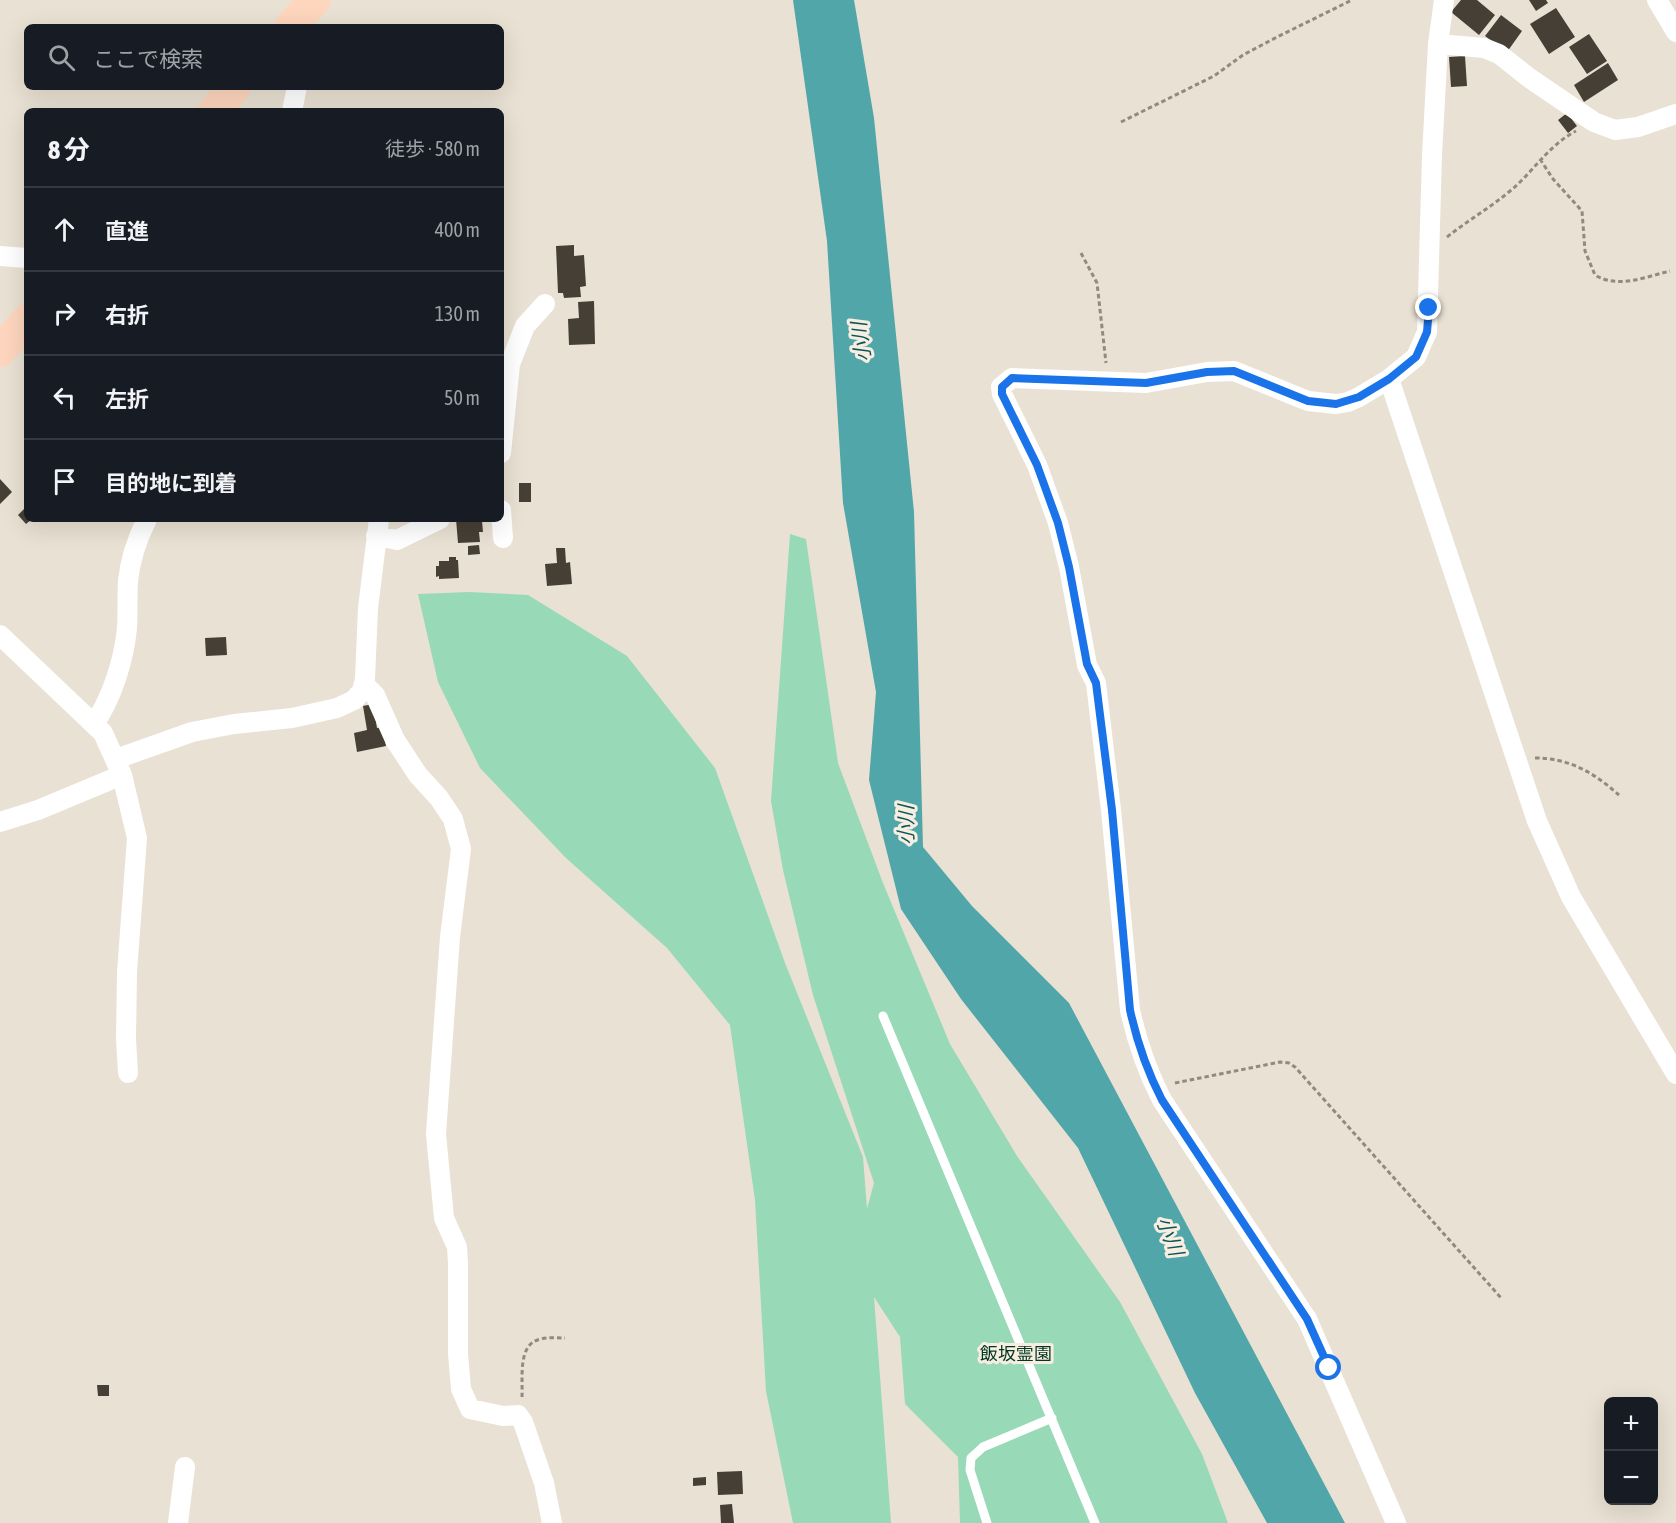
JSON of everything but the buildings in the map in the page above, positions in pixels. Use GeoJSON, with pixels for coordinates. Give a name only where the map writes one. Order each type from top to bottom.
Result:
{"type":"FeatureCollection","features":[{"type":"Feature","properties":{"kind":"highway"},"geometry":{"type":"LineString","coordinates":[[293,24],[315,0]]}},
{"type":"Feature","properties":{"kind":"highway"},"geometry":{"type":"LineString","coordinates":[[217,108],[232,90]]}},
{"type":"Feature","properties":{"kind":"highway"},"geometry":{"type":"LineString","coordinates":[[0,351],[24,323]]}},
{"type":"Feature","properties":{"kind":"street"},"geometry":{"type":"LineString","coordinates":[[1396,1523],[1307,1319],[1148,1074],[1130,1010],[1112,810],[1096,683],[1087,664],[1069,567],[1058,523],[1037,465],[1002,394],[1002,387],[1012,378],[1146,383],[1207,372],[1234,371],[1308,401],[1329,405],[1348,402],[1389,379],[1416,357],[1427,332],[1438,44],[1444,0]]}},
{"type":"Feature","properties":{"kind":"street"},"geometry":{"type":"LineString","coordinates":[[1657,0],[1676,32]]}},
{"type":"Feature","properties":{"kind":"street"},"geometry":{"type":"LineString","coordinates":[[1438,44],[1484,48],[1499,54],[1528,78],[1594,122],[1615,130],[1638,127],[1676,114]]}},
{"type":"Feature","properties":{"kind":"street"},"geometry":{"type":"LineString","coordinates":[[293,108],[296,90]]}},
{"type":"Feature","properties":{"kind":"street"},"geometry":{"type":"LineString","coordinates":[[0,256],[24,258]]}},
{"type":"Feature","properties":{"kind":"street"},"geometry":{"type":"LineString","coordinates":[[504,411],[510,364],[516,346],[525,326],[545,304]]}},
{"type":"Feature","properties":{"kind":"street"},"geometry":{"type":"LineString","coordinates":[[1389,379],[1537,821],[1571,897],[1676,1074]]}},
{"type":"Feature","properties":{"kind":"street"},"geometry":{"type":"LineString","coordinates":[[94,724],[103,711],[123,657],[128,579],[146,522]]}},
{"type":"Feature","properties":{"kind":"street"},"geometry":{"type":"LineString","coordinates":[[0,822],[38,810],[192,732],[234,724],[292,718],[338,708],[354,700],[362,692],[364,684],[368,608],[378,528],[397,540],[434,522]]}},
{"type":"Feature","properties":{"kind":"street"},"geometry":{"type":"LineString","coordinates":[[502,522],[503,538]]}},
{"type":"Feature","properties":{"kind":"street"},"geometry":{"type":"LineString","coordinates":[[0,635],[103,733],[119,767],[137,838],[127,972],[128,1073]]}},
{"type":"Feature","properties":{"kind":"street"},"geometry":{"type":"LineString","coordinates":[[364,684],[375,695],[401,748],[418,775],[439,798],[453,819],[461,849],[450,937],[436,1134],[444,1218],[457,1246],[458,1354],[461,1389],[471,1408],[503,1416],[518,1416],[530,1438],[544,1483],[552,1523]]}},
{"type":"Feature","properties":{"kind":"street"},"geometry":{"type":"LineString","coordinates":[[178,1523],[185,1467]]}},
{"type":"Feature","properties":{"kind":"lane"},"geometry":{"type":"LineString","coordinates":[[883,1016],[1095,1523]]}},
{"type":"Feature","properties":{"kind":"lane"},"geometry":{"type":"LineString","coordinates":[[987,1523],[970,1470],[971,1458],[983,1447],[1052,1418]]}},
{"type":"Feature","properties":{"kind":"path"},"geometry":{"type":"LineString","coordinates":[[1121,122],[1214,76],[1243,55],[1352,0]]}},
{"type":"Feature","properties":{"kind":"path"},"geometry":{"type":"LineString","coordinates":[[1430,243],[1446,238],[1503,196],[1566,136],[1594,122]]}},
{"type":"Feature","properties":{"kind":"path"},"geometry":{"type":"LineString","coordinates":[[1540,159],[1553,179],[1582,211],[1583,243],[1595,274],[1613,282],[1670,271]]}},
{"type":"Feature","properties":{"kind":"path"},"geometry":{"type":"LineString","coordinates":[[1081,253],[1097,283],[1107,382]]}},
{"type":"Feature","properties":{"kind":"path"},"geometry":{"type":"LineString","coordinates":[[1516,759],[1541,758],[1570,762],[1608,785],[1619,795]]}},
{"type":"Feature","properties":{"kind":"path"},"geometry":{"type":"LineString","coordinates":[[1156,1087],[1280,1062],[1289,1063],[1502,1299]]}},
{"type":"Feature","properties":{"kind":"path"},"geometry":{"type":"LineString","coordinates":[[520,1419],[525,1350],[539,1339],[565,1338]]}},
{"type":"Feature","properties":{"kind":"green space","name":"飯坂霊園"},"geometry":{"type":"Polygon","coordinates":[[[790,534],[806,539],[838,763],[883,883],[950,1044],[1017,1156],[1120,1302],[1202,1454],[1228,1523],[960,1523],[958,1457],[905,1404],[900,1337],[874,1297],[891,1523],[793,1523],[766,1391],[755,1200],[730,1025],[667,948],[566,858],[480,768],[438,682],[418,594],[469,592],[528,595],[627,656],[715,768],[785,963],[863,1157],[867,1209],[874,1183],[813,995],[783,870],[771,801],[790,534]]]}},
{"type":"Feature","properties":{"kind":"water","name":"小川"},"geometry":{"type":"Polygon","coordinates":[[[793,0],[854,0],[874,118],[914,512],[923,847],[972,906],[1069,1003],[1345,1523],[1267,1523],[1195,1393],[1078,1148],[961,999],[901,909],[869,780],[876,692],[843,503],[827,241],[793,0]]]}},
{"type":"Feature","properties":{"kind":"route"},"geometry":{"type":"LineString","coordinates":[[1329,1368],[1307,1319],[1162,1100],[1148,1074],[1130,1010],[1112,810],[1096,683],[1087,664],[1077,620],[1069,567],[1058,523],[1037,465],[1002,394],[1002,387],[1012,378],[1146,383],[1207,372],[1234,371],[1308,401],[1329,405],[1348,402],[1389,379],[1416,357],[1427,332],[1429,308]]}}]}
